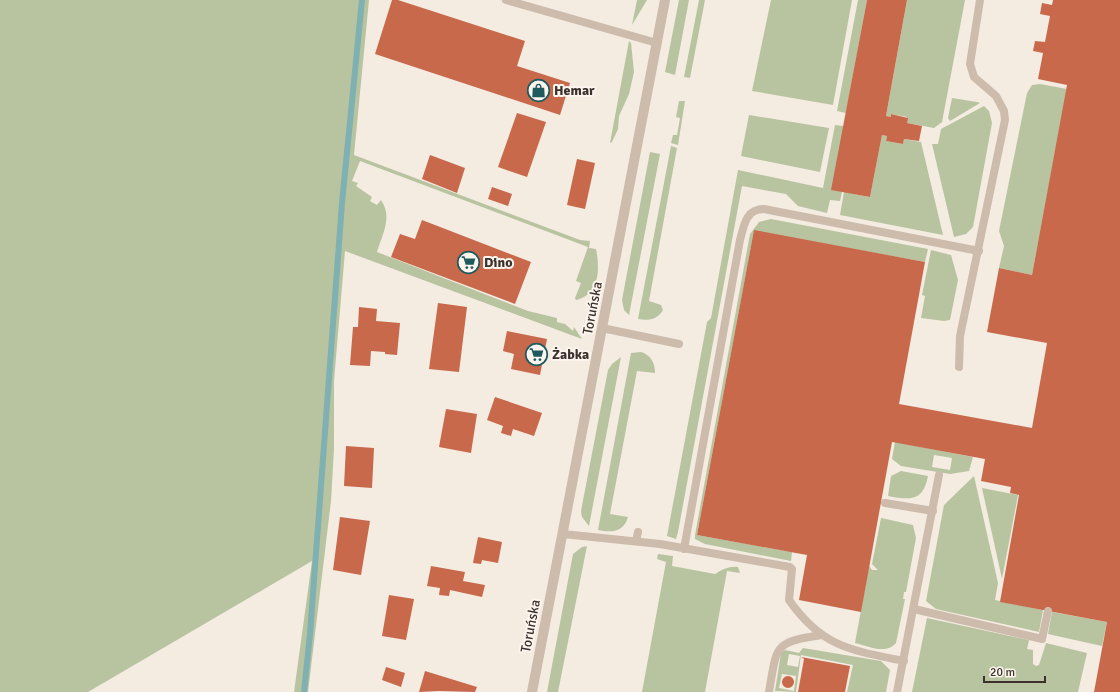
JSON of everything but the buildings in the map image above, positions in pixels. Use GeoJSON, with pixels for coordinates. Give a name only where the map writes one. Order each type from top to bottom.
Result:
{"type":"FeatureCollection","features":[{"type":"Feature","properties":{"kind":"street","name":"Toruńska"},"geometry":{"type":"LineString","coordinates":[[532,692],[665,0]]}},
{"type":"Feature","properties":{"kind":"lane"},"geometry":{"type":"LineString","coordinates":[[506,0],[657,43]]}},
{"type":"Feature","properties":{"kind":"lane"},"geometry":{"type":"LineString","coordinates":[[959,367],[960,336],[1005,120],[1004,112],[996,96],[974,77],[970,64],[980,0]]}},
{"type":"Feature","properties":{"kind":"lane"},"geometry":{"type":"LineString","coordinates":[[684,549],[740,240],[744,225],[750,213],[756,209],[764,209],[978,251]]}},
{"type":"Feature","properties":{"kind":"lane"},"geometry":{"type":"LineString","coordinates":[[602,328],[679,344]]}},
{"type":"Feature","properties":{"kind":"lane"},"geometry":{"type":"LineString","coordinates":[[897,692],[939,475]]}},
{"type":"Feature","properties":{"kind":"lane"},"geometry":{"type":"LineString","coordinates":[[885,503],[933,511]]}},
{"type":"Feature","properties":{"kind":"lane"},"geometry":{"type":"LineString","coordinates":[[636,541],[638,532]]}},
{"type":"Feature","properties":{"kind":"lane"},"geometry":{"type":"LineString","coordinates":[[563,534],[636,541],[790,567],[792,569],[789,600],[796,610],[822,635],[829,640],[849,649],[904,661]]}},
{"type":"Feature","properties":{"kind":"lane"},"geometry":{"type":"LineString","coordinates":[[914,609],[1042,639],[1048,611]]}},
{"type":"Feature","properties":{"kind":"lane"},"geometry":{"type":"LineString","coordinates":[[769,692],[778,650],[787,642],[822,635]]}},
{"type":"Feature","properties":{"kind":"green space"},"geometry":{"type":"Polygon","coordinates":[[[0,0],[369,0],[354,155],[580,240],[590,241],[589,248],[596,249],[598,272],[594,287],[590,293],[576,300],[575,298],[581,283],[576,281],[588,247],[360,161],[352,181],[358,183],[356,186],[372,197],[370,201],[377,205],[381,200],[386,213],[384,233],[377,252],[528,311],[557,318],[557,322],[565,324],[573,331],[574,327],[582,339],[345,251],[334,381],[334,448],[331,501],[308,692],[294,692],[312,561],[88,692],[0,692],[0,0]]]}},
{"type":"Feature","properties":{"kind":"green space"},"geometry":{"type":"Polygon","coordinates":[[[637,0],[647,0],[632,25],[637,0]]]}},
{"type":"Feature","properties":{"kind":"green space"},"geometry":{"type":"Polygon","coordinates":[[[679,0],[689,0],[675,75],[665,72],[679,0]]]}},
{"type":"Feature","properties":{"kind":"green space"},"geometry":{"type":"Polygon","coordinates":[[[699,0],[705,0],[690,78],[684,77],[699,0]]]}},
{"type":"Feature","properties":{"kind":"green space"},"geometry":{"type":"Polygon","coordinates":[[[771,0],[852,0],[833,105],[752,91],[771,0]]]}},
{"type":"Feature","properties":{"kind":"green space"},"geometry":{"type":"Polygon","coordinates":[[[858,0],[867,0],[846,113],[837,111],[858,0]]]}},
{"type":"Feature","properties":{"kind":"green space"},"geometry":{"type":"Polygon","coordinates":[[[907,0],[965,0],[942,122],[934,128],[907,123],[907,117],[891,114],[891,117],[886,116],[907,0]]]}},
{"type":"Feature","properties":{"kind":"green space"},"geometry":{"type":"Polygon","coordinates":[[[629,41],[631,43],[634,72],[629,94],[619,116],[618,129],[612,142],[610,143],[629,41]]]}},
{"type":"Feature","properties":{"kind":"green space"},"geometry":{"type":"Polygon","coordinates":[[[1040,84],[1067,89],[1032,275],[999,268],[1004,246],[999,231],[1027,93],[1032,85],[1040,84]]]}},
{"type":"Feature","properties":{"kind":"green space"},"geometry":{"type":"Polygon","coordinates":[[[952,98],[980,103],[950,121],[948,118],[952,98]]]}},
{"type":"Feature","properties":{"kind":"green space"},"geometry":{"type":"Polygon","coordinates":[[[679,101],[685,101],[678,145],[671,143],[673,135],[677,135],[680,118],[676,117],[679,101]]]}},
{"type":"Feature","properties":{"kind":"green space"},"geometry":{"type":"Polygon","coordinates":[[[984,106],[989,111],[992,123],[973,227],[966,234],[954,237],[932,144],[938,144],[941,129],[984,106]]]}},
{"type":"Feature","properties":{"kind":"green space"},"geometry":{"type":"Polygon","coordinates":[[[749,115],[829,128],[820,172],[741,156],[749,115]]]}},
{"type":"Feature","properties":{"kind":"green space"},"geometry":{"type":"Polygon","coordinates":[[[835,125],[843,126],[842,192],[840,201],[830,200],[827,213],[798,206],[786,194],[742,186],[678,532],[676,539],[667,536],[707,322],[711,318],[738,170],[823,188],[835,125]]]}},
{"type":"Feature","properties":{"kind":"green space"},"geometry":{"type":"Polygon","coordinates":[[[882,135],[887,136],[886,141],[903,144],[904,139],[921,142],[943,235],[840,215],[844,192],[870,197],[882,135]]]}},
{"type":"Feature","properties":{"kind":"green space"},"geometry":{"type":"Polygon","coordinates":[[[671,146],[677,148],[649,301],[661,305],[663,310],[655,318],[645,320],[638,319],[671,146]]]}},
{"type":"Feature","properties":{"kind":"green space"},"geometry":{"type":"Polygon","coordinates":[[[650,152],[660,154],[629,315],[624,310],[622,300],[650,152]]]}},
{"type":"Feature","properties":{"kind":"green space"},"geometry":{"type":"Polygon","coordinates":[[[771,219],[928,249],[925,262],[754,231],[697,535],[792,552],[791,561],[705,544],[695,539],[750,234],[759,222],[771,219]]]}},
{"type":"Feature","properties":{"kind":"green space"},"geometry":{"type":"Polygon","coordinates":[[[931,250],[951,255],[958,280],[950,320],[944,321],[921,318],[925,296],[922,295],[931,250]]]}},
{"type":"Feature","properties":{"kind":"green space"},"geometry":{"type":"Polygon","coordinates":[[[641,352],[650,357],[652,360],[655,373],[637,371],[610,514],[628,517],[623,526],[616,530],[598,530],[631,353],[641,352]]]}},
{"type":"Feature","properties":{"kind":"green space"},"geometry":{"type":"Polygon","coordinates":[[[621,357],[589,526],[582,517],[581,511],[608,370],[612,364],[621,357]]]}},
{"type":"Feature","properties":{"kind":"green space"},"geometry":{"type":"Polygon","coordinates":[[[895,442],[973,457],[969,471],[950,474],[901,466],[892,459],[895,442]],[[934,455],[932,467],[950,470],[952,458],[934,455]]]}},
{"type":"Feature","properties":{"kind":"green space"},"geometry":{"type":"Polygon","coordinates":[[[901,471],[928,476],[923,491],[919,495],[909,498],[888,496],[891,476],[901,471]]]}},
{"type":"Feature","properties":{"kind":"green space"},"geometry":{"type":"Polygon","coordinates":[[[974,476],[998,583],[995,600],[1043,610],[1039,632],[936,609],[926,601],[944,505],[974,476]]]}},
{"type":"Feature","properties":{"kind":"green space"},"geometry":{"type":"Polygon","coordinates":[[[982,488],[1018,495],[1002,579],[982,488]]]}},
{"type":"Feature","properties":{"kind":"green space"},"geometry":{"type":"Polygon","coordinates":[[[881,518],[913,525],[916,538],[906,592],[904,592],[903,599],[905,599],[896,643],[892,647],[877,649],[855,643],[869,566],[872,570],[878,570],[872,564],[881,518]]]}},
{"type":"Feature","properties":{"kind":"green space"},"geometry":{"type":"Polygon","coordinates":[[[587,546],[558,692],[547,692],[573,554],[582,547],[587,546]]]}},
{"type":"Feature","properties":{"kind":"green space"},"geometry":{"type":"Polygon","coordinates":[[[658,554],[673,556],[672,566],[715,574],[726,568],[738,567],[740,573],[727,571],[705,692],[642,692],[666,562],[657,559],[658,554]]]}},
{"type":"Feature","properties":{"kind":"green space"},"geometry":{"type":"Polygon","coordinates":[[[1052,612],[1107,622],[1102,646],[1048,634],[1052,612]]]}},
{"type":"Feature","properties":{"kind":"green space"},"geometry":{"type":"Polygon","coordinates":[[[927,618],[1029,640],[1027,649],[1033,650],[1033,664],[1036,666],[1039,665],[1046,643],[1087,653],[1078,692],[912,692],[927,618]]]}},
{"type":"Feature","properties":{"kind":"green space"},"geometry":{"type":"Polygon","coordinates":[[[803,648],[881,661],[890,670],[886,692],[847,692],[853,665],[801,655],[796,692],[775,691],[781,653],[785,650],[799,653],[803,648]],[[789,654],[787,665],[798,667],[800,656],[789,654]],[[782,674],[779,688],[794,691],[796,676],[782,674]]]}},
{"type":"Feature","properties":{"kind":"waterway"},"geometry":{"type":"LineString","coordinates":[[304,692],[310,634],[342,203],[362,0]]}},
{"type":"Feature","properties":{"kind":"place","name":"Hemar"},"geometry":{"type":"Point","coordinates":[539,90]}},
{"type":"Feature","properties":{"kind":"place","name":"Dino"},"geometry":{"type":"Point","coordinates":[468,262]}},
{"type":"Feature","properties":{"kind":"place","name":"Żabka"},"geometry":{"type":"Point","coordinates":[537,354]}}]}
